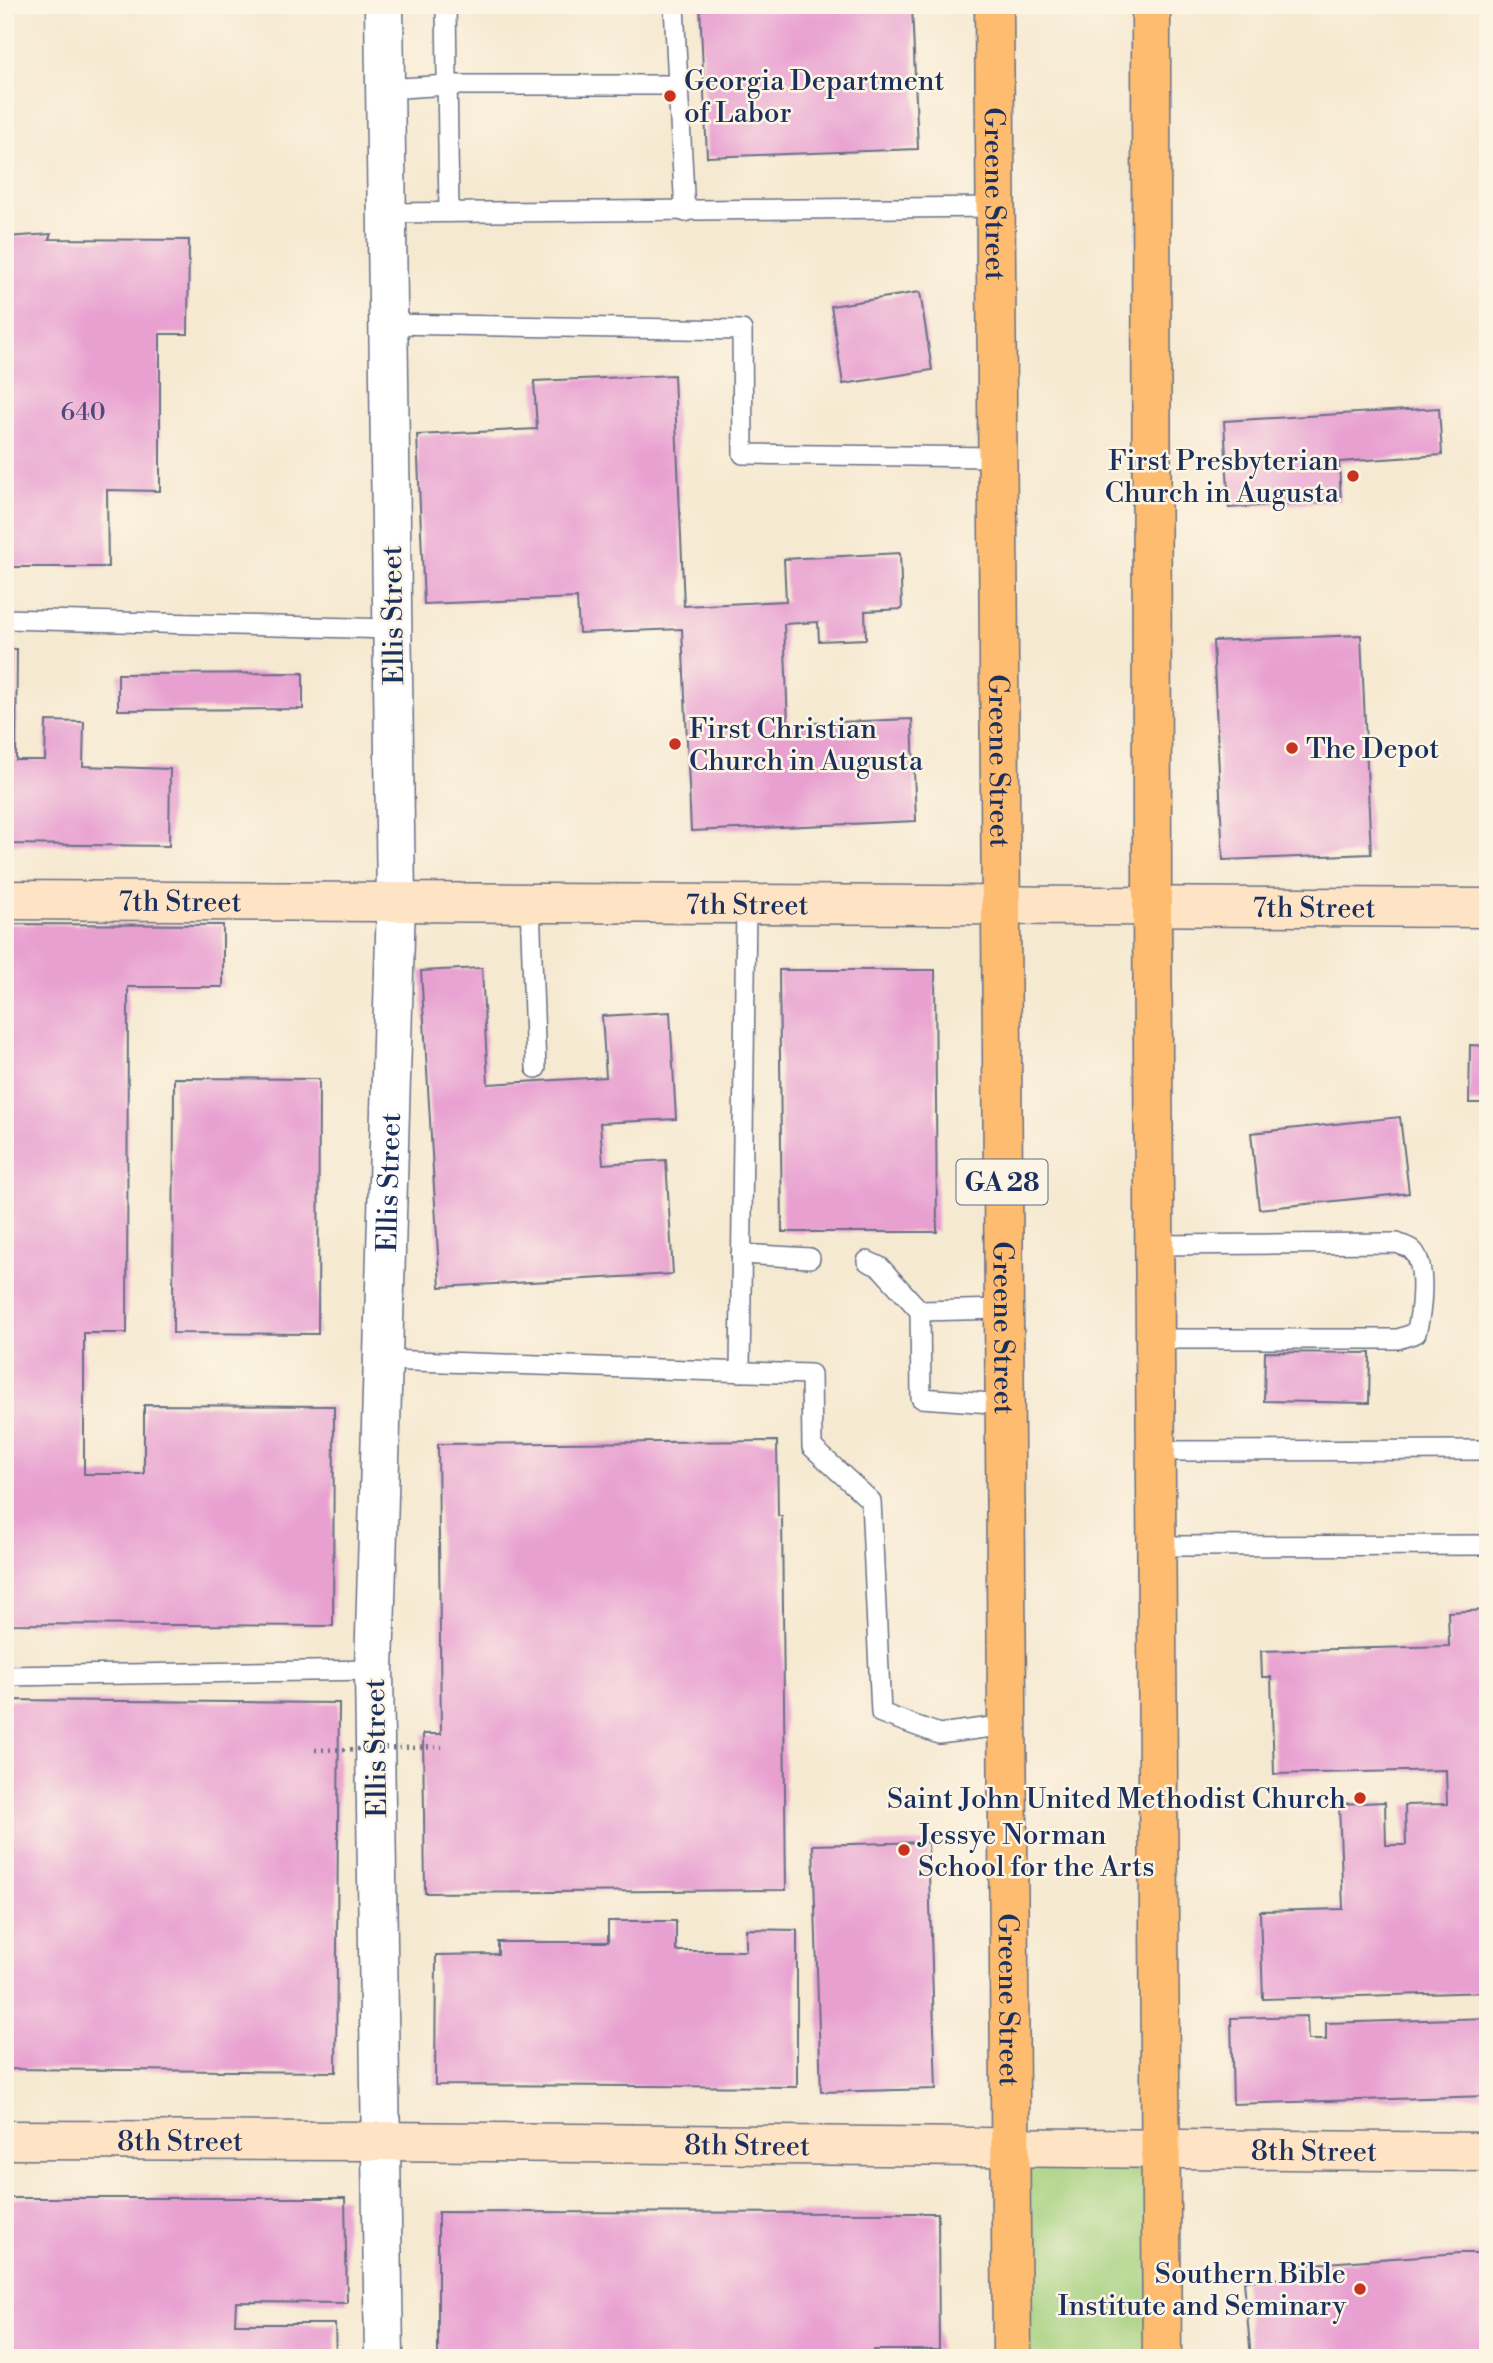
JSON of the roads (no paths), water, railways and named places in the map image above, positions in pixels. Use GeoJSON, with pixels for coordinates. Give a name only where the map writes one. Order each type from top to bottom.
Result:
{"type":"FeatureCollection","features":[{"type":"Feature","properties":{"kind":"main road","name":"Greene Street"},"geometry":{"type":"LineString","coordinates":[[994,5],[1012,2358]]}},
{"type":"Feature","properties":{"kind":"main road"},"geometry":{"type":"LineString","coordinates":[[1151,5],[1152,907],[1162,2358]]}},
{"type":"Feature","properties":{"kind":"main road","name":"7th Street"},"geometry":{"type":"LineString","coordinates":[[5,900],[1488,908]]}},
{"type":"Feature","properties":{"kind":"main road","name":"8th Street"},"geometry":{"type":"LineString","coordinates":[[5,2140],[1011,2146],[1488,2152]]}},
{"type":"Feature","properties":{"kind":"street","name":"Ellis Street"},"geometry":{"type":"LineString","coordinates":[[384,5],[396,902],[374,1670],[384,2358]]}},
{"type":"Feature","properties":{"kind":"lane"},"geometry":{"type":"LineString","coordinates":[[446,5],[449,212]]}},
{"type":"Feature","properties":{"kind":"lane"},"geometry":{"type":"LineString","coordinates":[[674,5],[685,212]]}},
{"type":"Feature","properties":{"kind":"lane"},"geometry":{"type":"LineString","coordinates":[[386,89],[448,85],[678,85]]}},
{"type":"Feature","properties":{"kind":"lane"},"geometry":{"type":"LineString","coordinates":[[387,214],[995,208]]}},
{"type":"Feature","properties":{"kind":"lane"},"geometry":{"type":"LineString","coordinates":[[388,324],[742,330],[743,454],[997,457]]}},
{"type":"Feature","properties":{"kind":"lane"},"geometry":{"type":"LineString","coordinates":[[5,619],[392,629]]}},
{"type":"Feature","properties":{"kind":"lane"},"geometry":{"type":"LineString","coordinates":[[530,904],[536,1068]]}},
{"type":"Feature","properties":{"kind":"lane"},"geometry":{"type":"LineString","coordinates":[[740,1371],[746,905]]}},
{"type":"Feature","properties":{"kind":"lane"},"geometry":{"type":"LineString","coordinates":[[1154,1245],[1397,1243],[1413,1251],[1421,1267],[1421,1316],[1416,1333],[1398,1339],[1156,1339]]}},
{"type":"Feature","properties":{"kind":"lane"},"geometry":{"type":"LineString","coordinates":[[741,1254],[810,1258]]}},
{"type":"Feature","properties":{"kind":"lane"},"geometry":{"type":"LineString","coordinates":[[867,1261],[880,1267],[920,1311],[921,1398],[1004,1404]]}},
{"type":"Feature","properties":{"kind":"lane"},"geometry":{"type":"LineString","coordinates":[[920,1311],[1003,1309]]}},
{"type":"Feature","properties":{"kind":"lane"},"geometry":{"type":"LineString","coordinates":[[383,1360],[811,1374],[812,1447],[871,1501],[881,1713],[939,1734],[1007,1725]]}},
{"type":"Feature","properties":{"kind":"lane"},"geometry":{"type":"LineString","coordinates":[[1156,1451],[1488,1450]]}},
{"type":"Feature","properties":{"kind":"lane"},"geometry":{"type":"LineString","coordinates":[[1156,1546],[1488,1545]]}},
{"type":"Feature","properties":{"kind":"lane"},"geometry":{"type":"LineString","coordinates":[[5,1676],[374,1670]]}},
{"type":"Feature","properties":{"kind":"place","name":"Georgia Department of Labor"},"geometry":{"type":"Point","coordinates":[670,96]}},
{"type":"Feature","properties":{"kind":"place","name":"First Presbyterian Church in Augusta"},"geometry":{"type":"Point","coordinates":[1353,476]}},
{"type":"Feature","properties":{"kind":"place","name":"First Christian Church in Augusta"},"geometry":{"type":"Point","coordinates":[675,744]}},
{"type":"Feature","properties":{"kind":"place","name":"The Depot"},"geometry":{"type":"Point","coordinates":[1292,748]}},
{"type":"Feature","properties":{"kind":"place","name":"Saint John United Methodist Church"},"geometry":{"type":"Point","coordinates":[1360,1798]}},
{"type":"Feature","properties":{"kind":"place","name":"Jessye Norman School for the Arts"},"geometry":{"type":"Point","coordinates":[904,1850]}},
{"type":"Feature","properties":{"kind":"place","name":"Southern Bible Institute and Seminary"},"geometry":{"type":"Point","coordinates":[1360,2289]}}]}
